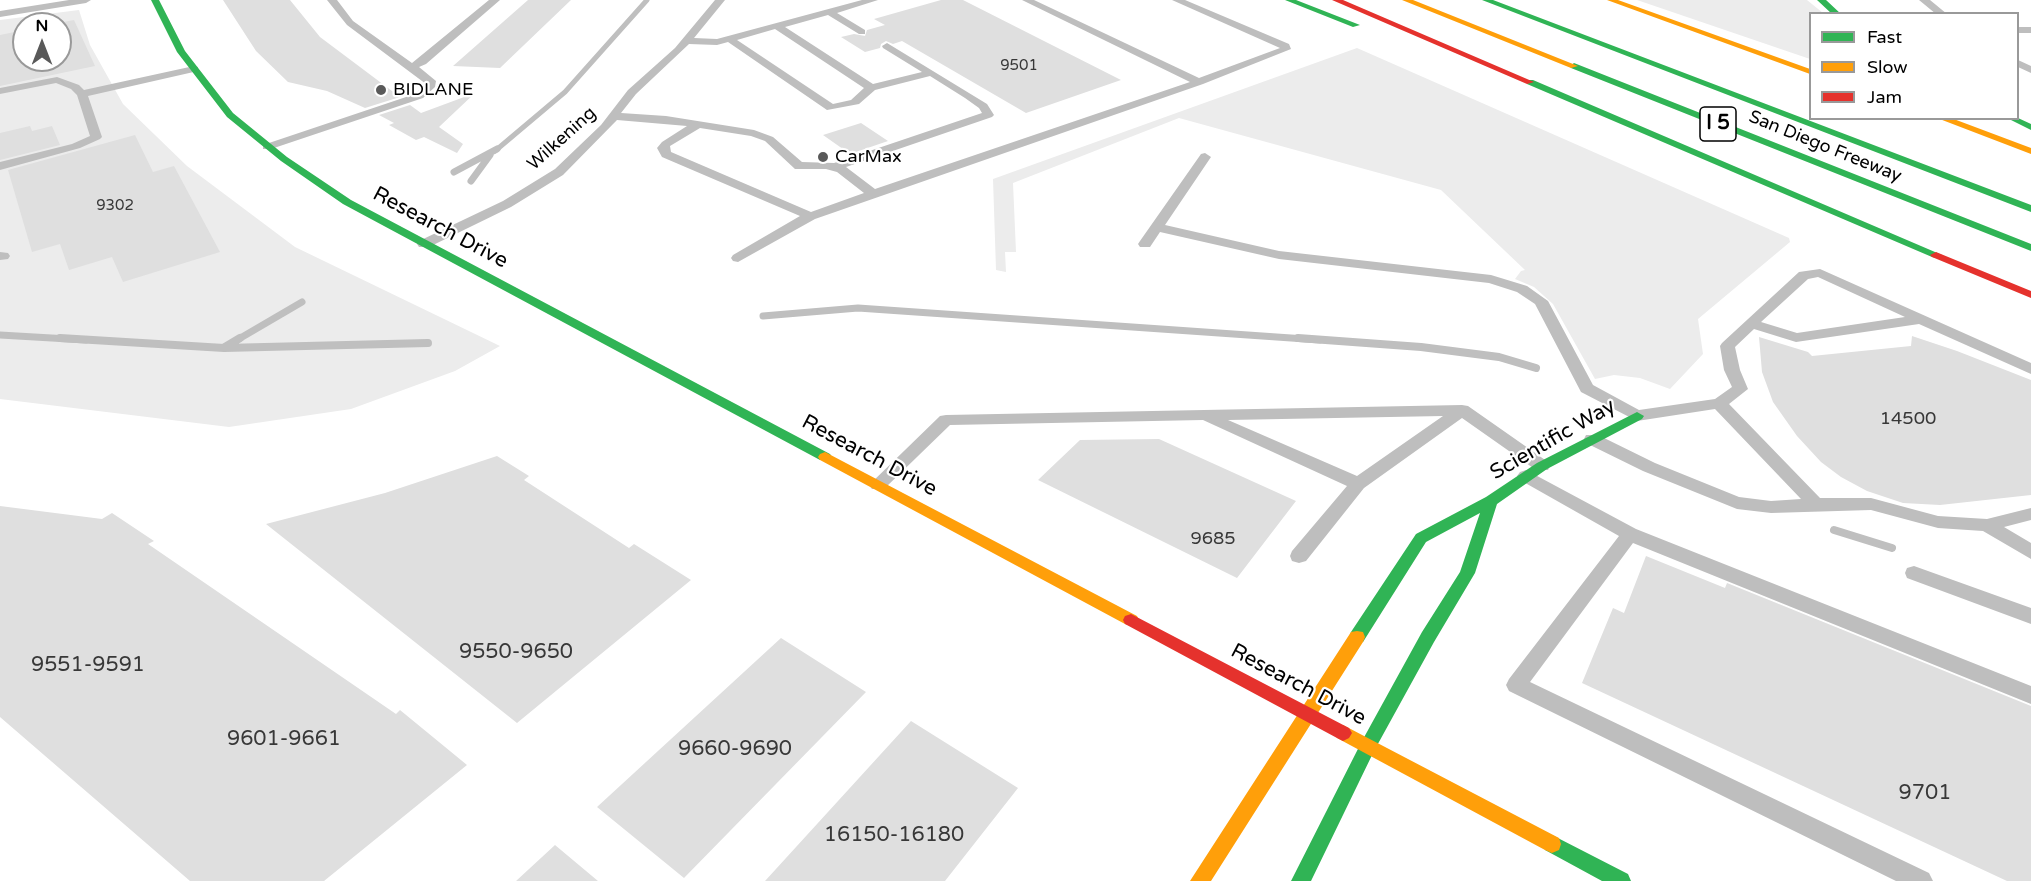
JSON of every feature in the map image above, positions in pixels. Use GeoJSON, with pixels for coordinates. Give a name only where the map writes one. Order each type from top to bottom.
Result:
{"type":"FeatureCollection","features":[{"type":"Feature","properties":{"kind":"main road","name":"Research Drive"},"geometry":{"type":"LineString","coordinates":[[155,0],[181,52],[230,115],[267,147],[347,202],[1622,881]]}},
{"type":"Feature","properties":{"kind":"main road"},"geometry":{"type":"LineString","coordinates":[[1289,0],[1573,102]]}},
{"type":"Feature","properties":{"kind":"main road"},"geometry":{"type":"LineString","coordinates":[[1336,0],[2031,295]]}},
{"type":"Feature","properties":{"kind":"main road","name":"San Diego Freeway"},"geometry":{"type":"LineString","coordinates":[[1406,0],[2031,248]]}},
{"type":"Feature","properties":{"kind":"main road"},"geometry":{"type":"LineString","coordinates":[[1510,0],[1809,116]]}},
{"type":"Feature","properties":{"kind":"main road"},"geometry":{"type":"LineString","coordinates":[[1611,0],[1809,72]]}},
{"type":"Feature","properties":{"kind":"main road"},"geometry":{"type":"LineString","coordinates":[[1821,0],[1836,12]]}},
{"type":"Feature","properties":{"kind":"main road"},"geometry":{"type":"LineString","coordinates":[[1482,4],[1588,54]]}},
{"type":"Feature","properties":{"kind":"main road"},"geometry":{"type":"LineString","coordinates":[[1482,4],[2031,209]]}},
{"type":"Feature","properties":{"kind":"main road"},"geometry":{"type":"LineString","coordinates":[[1823,120],[2031,200]]}},
{"type":"Feature","properties":{"kind":"main road"},"geometry":{"type":"LineString","coordinates":[[1946,120],[2031,151]]}},
{"type":"Feature","properties":{"kind":"main road"},"geometry":{"type":"LineString","coordinates":[[2015,120],[2031,127]]}},
{"type":"Feature","properties":{"kind":"main road"},"geometry":{"type":"LineString","coordinates":[[1787,136],[2031,235]]}},
{"type":"Feature","properties":{"kind":"main road","name":"Scientific Way"},"geometry":{"type":"LineString","coordinates":[[1200,881],[1421,538],[1491,501],[1542,466],[1637,416]]}},
{"type":"Feature","properties":{"kind":"main road","name":"Scientific Way"},"geometry":{"type":"LineString","coordinates":[[1301,881],[1368,746],[1428,637],[1467,573],[1491,501]]}},
{"type":"Feature","properties":{"kind":"lane"},"geometry":{"type":"LineString","coordinates":[[0,14],[86,0]]}},
{"type":"Feature","properties":{"kind":"lane"},"geometry":{"type":"LineString","coordinates":[[267,147],[419,96],[431,86],[430,81],[350,23],[332,0]]}},
{"type":"Feature","properties":{"kind":"lane"},"geometry":{"type":"LineString","coordinates":[[411,67],[422,63],[495,0]]}},
{"type":"Feature","properties":{"kind":"lane","name":"Wilkening"},"geometry":{"type":"LineString","coordinates":[[424,244],[507,204],[559,172],[605,127],[632,92],[688,41],[720,0]]}},
{"type":"Feature","properties":{"kind":"lane"},"geometry":{"type":"LineString","coordinates":[[688,41],[717,42],[873,0]]}},
{"type":"Feature","properties":{"kind":"lane"},"geometry":{"type":"LineString","coordinates":[[1027,0],[1199,82]]}},
{"type":"Feature","properties":{"kind":"lane"},"geometry":{"type":"LineString","coordinates":[[738,258],[810,216],[1199,82],[1286,49],[1285,46],[1177,0]]}},
{"type":"Feature","properties":{"kind":"lane"},"geometry":{"type":"LineString","coordinates":[[1924,0],[1940,12]]}},
{"type":"Feature","properties":{"kind":"lane"},"geometry":{"type":"LineString","coordinates":[[830,12],[862,32]]}},
{"type":"Feature","properties":{"kind":"lane"},"geometry":{"type":"LineString","coordinates":[[777,26],[871,88]]}},
{"type":"Feature","properties":{"kind":"lane"},"geometry":{"type":"LineString","coordinates":[[730,39],[831,108],[855,102],[871,88],[931,73]]}},
{"type":"Feature","properties":{"kind":"lane"},"geometry":{"type":"LineString","coordinates":[[613,117],[698,124],[754,133],[769,139],[804,167],[821,165],[835,167],[988,115],[983,106],[969,96],[887,46]]}},
{"type":"Feature","properties":{"kind":"lane"},"geometry":{"type":"LineString","coordinates":[[82,94],[194,69]]}},
{"type":"Feature","properties":{"kind":"lane"},"geometry":{"type":"LineString","coordinates":[[0,92],[57,80],[75,87],[82,94],[96,137],[76,146],[0,166]]}},
{"type":"Feature","properties":{"kind":"lane"},"geometry":{"type":"LineString","coordinates":[[698,124],[666,144],[663,148],[666,154],[810,216]]}},
{"type":"Feature","properties":{"kind":"lane"},"geometry":{"type":"LineString","coordinates":[[1145,244],[1205,157]]}},
{"type":"Feature","properties":{"kind":"lane"},"geometry":{"type":"LineString","coordinates":[[835,167],[873,194]]}},
{"type":"Feature","properties":{"kind":"lane"},"geometry":{"type":"LineString","coordinates":[[1157,227],[1279,255],[1491,279],[1522,289],[1541,301],[1587,388],[1637,416],[1719,403],[1740,389],[1732,369],[1727,346],[1804,275],[1820,273],[2031,369]]}},
{"type":"Feature","properties":{"kind":"lane"},"geometry":{"type":"LineString","coordinates":[[1752,324],[1796,338],[1922,319]]}},
{"type":"Feature","properties":{"kind":"lane"},"geometry":{"type":"LineString","coordinates":[[1719,403],[1816,504]]}},
{"type":"Feature","properties":{"kind":"lane"},"geometry":{"type":"LineString","coordinates":[[878,485],[946,420],[1462,410],[1542,466]]}},
{"type":"Feature","properties":{"kind":"lane"},"geometry":{"type":"LineString","coordinates":[[1299,556],[1358,484],[1462,410]]}},
{"type":"Feature","properties":{"kind":"lane"},"geometry":{"type":"LineString","coordinates":[[1203,415],[1358,484]]}},
{"type":"Feature","properties":{"kind":"lane"},"geometry":{"type":"LineString","coordinates":[[1592,439],[1649,467],[1737,503],[1772,507],[1871,504],[1938,522],[1988,525],[2031,514]]}},
{"type":"Feature","properties":{"kind":"lane"},"geometry":{"type":"LineString","coordinates":[[1526,476],[1630,534],[2031,695]]}},
{"type":"Feature","properties":{"kind":"lane"},"geometry":{"type":"LineString","coordinates":[[1988,525],[2031,552]]}},
{"type":"Feature","properties":{"kind":"lane"},"geometry":{"type":"LineString","coordinates":[[1630,534],[1516,685],[1921,881]]}},
{"type":"Feature","properties":{"kind":"lane"},"geometry":{"type":"LineString","coordinates":[[1914,573],[2031,616]]}},
{"type":"Feature","properties":{"kind":"shaded area"},"geometry":{"type":"Polygon","coordinates":[[[1637,0],[1807,0],[1822,12],[1809,12],[1809,59],[1637,0]]]}},
{"type":"Feature","properties":{"kind":"shaded area"},"geometry":{"type":"Polygon","coordinates":[[[79,10],[90,45],[123,104],[187,166],[295,247],[500,346],[455,371],[351,409],[229,427],[0,399],[0,20],[12,18],[12,72],[72,72],[72,12],[63,12],[79,10]]]}},
{"type":"Feature","properties":{"kind":"shaded area"},"geometry":{"type":"Polygon","coordinates":[[[1357,48],[1789,238],[1790,242],[1698,319],[1703,354],[1670,389],[1640,378],[1614,375],[1595,379],[1553,304],[1534,287],[1515,279],[1521,271],[1525,270],[1441,190],[1179,118],[1013,183],[1016,252],[1005,252],[1006,272],[996,270],[993,179],[1357,48]]]}},
{"type":"Feature","properties":{"kind":"building"},"geometry":{"type":"Polygon","coordinates":[[[223,0],[290,0],[320,37],[400,97],[365,108],[327,91],[288,82],[256,51],[223,0]]]}},
{"type":"Feature","properties":{"kind":"building"},"geometry":{"type":"Polygon","coordinates":[[[528,0],[571,0],[500,68],[453,66],[528,0]]]}},
{"type":"Feature","properties":{"kind":"building"},"geometry":{"type":"Polygon","coordinates":[[[941,0],[963,0],[1121,80],[1026,113],[902,41],[893,44],[886,41],[881,44],[880,48],[865,52],[841,37],[854,34],[865,36],[867,30],[885,25],[874,19],[941,0]]]}},
{"type":"Feature","properties":{"kind":"building"},"geometry":{"type":"Polygon","coordinates":[[[72,20],[74,20],[95,66],[72,71],[72,20]]]}},
{"type":"Feature","properties":{"kind":"building"},"geometry":{"type":"Polygon","coordinates":[[[12,32],[12,72],[66,72],[0,86],[0,35],[12,32]]]}},
{"type":"Feature","properties":{"kind":"building"},"geometry":{"type":"Polygon","coordinates":[[[475,93],[439,127],[463,144],[457,153],[424,137],[416,140],[389,125],[394,123],[379,115],[410,105],[421,113],[475,93]]]}},
{"type":"Feature","properties":{"kind":"building"},"geometry":{"type":"Polygon","coordinates":[[[861,123],[888,141],[850,154],[823,135],[861,123]]]}},
{"type":"Feature","properties":{"kind":"building"},"geometry":{"type":"Polygon","coordinates":[[[30,126],[32,131],[52,126],[60,145],[0,160],[0,133],[30,126]]]}},
{"type":"Feature","properties":{"kind":"building"},"geometry":{"type":"Polygon","coordinates":[[[135,135],[153,172],[174,166],[220,252],[123,282],[112,257],[69,270],[60,244],[32,252],[8,170],[135,135]]]}},
{"type":"Feature","properties":{"kind":"building"},"geometry":{"type":"Polygon","coordinates":[[[1912,336],[2031,380],[2031,495],[1940,505],[1903,503],[1867,491],[1841,477],[1821,462],[1797,436],[1773,402],[1762,372],[1759,337],[1808,352],[1812,356],[1911,346],[1912,336]]]}},
{"type":"Feature","properties":{"kind":"building"},"geometry":{"type":"Polygon","coordinates":[[[1159,439],[1296,501],[1237,578],[1038,480],[1080,440],[1159,439]]]}},
{"type":"Feature","properties":{"kind":"building"},"geometry":{"type":"Polygon","coordinates":[[[497,456],[529,476],[524,480],[629,548],[634,544],[691,580],[517,723],[266,524],[385,493],[497,456]]]}},
{"type":"Feature","properties":{"kind":"building"},"geometry":{"type":"Polygon","coordinates":[[[0,506],[102,519],[112,513],[154,541],[148,544],[396,714],[400,710],[467,765],[324,881],[190,881],[0,717],[0,506]]]}},
{"type":"Feature","properties":{"kind":"building"},"geometry":{"type":"Polygon","coordinates":[[[1646,556],[1725,588],[1727,583],[2031,706],[2031,881],[2007,881],[1582,683],[1613,608],[1624,613],[1646,556]]]}},
{"type":"Feature","properties":{"kind":"building"},"geometry":{"type":"Polygon","coordinates":[[[781,638],[866,692],[684,878],[597,807],[781,638]]]}},
{"type":"Feature","properties":{"kind":"building"},"geometry":{"type":"Polygon","coordinates":[[[911,721],[1018,788],[945,881],[765,881],[911,721]]]}},
{"type":"Feature","properties":{"kind":"building"},"geometry":{"type":"Polygon","coordinates":[[[555,845],[598,881],[516,881],[555,845]]]}},
{"type":"Feature","properties":{"kind":"waterway"},"geometry":{"type":"LineString","coordinates":[[495,151],[565,92],[647,0]]}},
{"type":"Feature","properties":{"kind":"waterway"},"geometry":{"type":"LineString","coordinates":[[454,172],[497,149]]}},
{"type":"Feature","properties":{"kind":"waterway"},"geometry":{"type":"LineString","coordinates":[[471,181],[490,155]]}},
{"type":"Feature","properties":{"kind":"waterway"},"geometry":{"type":"LineString","coordinates":[[237,340],[302,302]]}},
{"type":"Feature","properties":{"kind":"waterway"},"geometry":{"type":"LineString","coordinates":[[763,316],[858,308],[1320,340]]}},
{"type":"Feature","properties":{"kind":"waterway"},"geometry":{"type":"LineString","coordinates":[[0,335],[86,340]]}},
{"type":"Feature","properties":{"kind":"waterway"},"geometry":{"type":"LineString","coordinates":[[60,338],[224,348],[428,343]]}},
{"type":"Feature","properties":{"kind":"waterway"},"geometry":{"type":"LineString","coordinates":[[225,347],[240,338]]}},
{"type":"Feature","properties":{"kind":"waterway"},"geometry":{"type":"LineString","coordinates":[[1298,338],[1421,347],[1499,357],[1536,368]]}},
{"type":"Feature","properties":{"kind":"waterway"},"geometry":{"type":"LineString","coordinates":[[1834,530],[1892,548]]}},
{"type":"Feature","properties":{"kind":"traffic: fast"},"geometry":{"type":"LineString","coordinates":[[155,0],[181,52],[230,115],[284,159],[347,202],[825,457]]}},
{"type":"Feature","properties":{"kind":"traffic: fast"},"geometry":{"type":"LineString","coordinates":[[1289,0],[1356,25]]}},
{"type":"Feature","properties":{"kind":"traffic: fast"},"geometry":{"type":"LineString","coordinates":[[1486,0],[2031,209]]}},
{"type":"Feature","properties":{"kind":"traffic: fast"},"geometry":{"type":"LineString","coordinates":[[1821,0],[1835,12]]}},
{"type":"Feature","properties":{"kind":"traffic: fast"},"geometry":{"type":"LineString","coordinates":[[1574,66],[2031,248]]}},
{"type":"Feature","properties":{"kind":"traffic: fast"},"geometry":{"type":"LineString","coordinates":[[1530,82],[1936,255]]}},
{"type":"Feature","properties":{"kind":"traffic: fast"},"geometry":{"type":"LineString","coordinates":[[2015,120],[2031,127]]}},
{"type":"Feature","properties":{"kind":"traffic: fast"},"geometry":{"type":"LineString","coordinates":[[1357,637],[1421,538],[1491,501],[1542,466],[1637,416]]}},
{"type":"Feature","properties":{"kind":"traffic: fast"},"geometry":{"type":"LineString","coordinates":[[1301,881],[1368,746],[1428,637],[1467,573],[1491,501]]}},
{"type":"Feature","properties":{"kind":"traffic: fast"},"geometry":{"type":"LineString","coordinates":[[1552,844],[1621,881]]}},
{"type":"Feature","properties":{"kind":"traffic: slow"},"geometry":{"type":"LineString","coordinates":[[1406,0],[1574,66]]}},
{"type":"Feature","properties":{"kind":"traffic: slow"},"geometry":{"type":"LineString","coordinates":[[1611,0],[1809,72]]}},
{"type":"Feature","properties":{"kind":"traffic: slow"},"geometry":{"type":"LineString","coordinates":[[1946,120],[2031,151]]}},
{"type":"Feature","properties":{"kind":"traffic: slow"},"geometry":{"type":"LineString","coordinates":[[825,457],[1131,620]]}},
{"type":"Feature","properties":{"kind":"traffic: slow"},"geometry":{"type":"LineString","coordinates":[[1200,881],[1357,637]]}},
{"type":"Feature","properties":{"kind":"traffic: slow"},"geometry":{"type":"LineString","coordinates":[[1343,733],[1552,844]]}},
{"type":"Feature","properties":{"kind":"traffic: jam"},"geometry":{"type":"LineString","coordinates":[[1336,0],[1530,82]]}},
{"type":"Feature","properties":{"kind":"traffic: jam"},"geometry":{"type":"LineString","coordinates":[[1936,255],[2031,295]]}},
{"type":"Feature","properties":{"kind":"traffic: jam"},"geometry":{"type":"LineString","coordinates":[[1131,620],[1343,733]]}},
{"type":"Feature","properties":{"kind":"place","name":"BIDLANE"},"geometry":{"type":"Point","coordinates":[381,90]}},
{"type":"Feature","properties":{"kind":"place","name":"CarMax"},"geometry":{"type":"Point","coordinates":[823,157]}}]}
